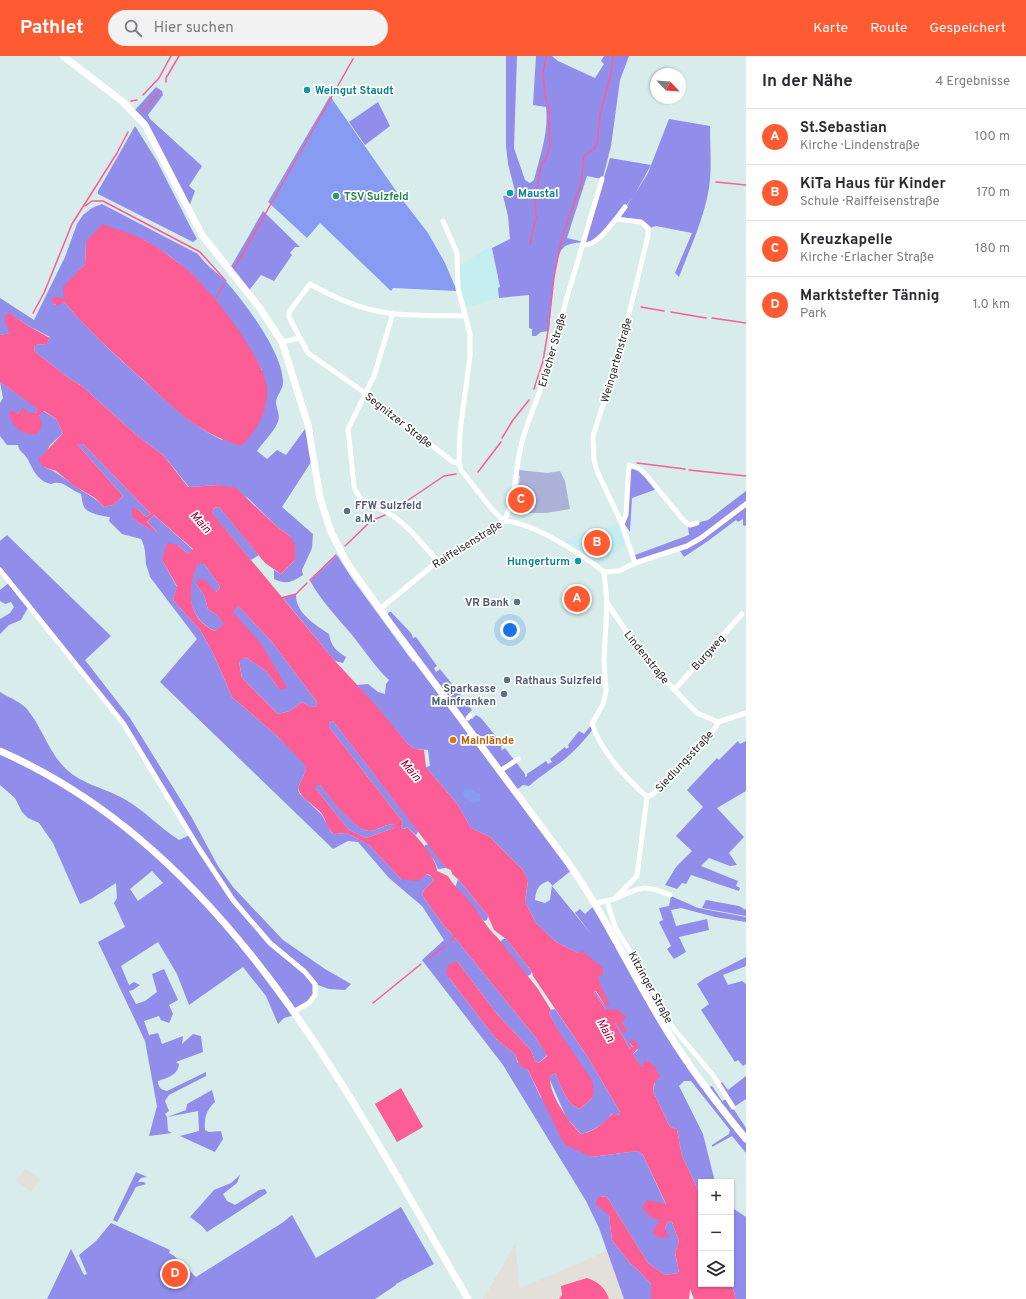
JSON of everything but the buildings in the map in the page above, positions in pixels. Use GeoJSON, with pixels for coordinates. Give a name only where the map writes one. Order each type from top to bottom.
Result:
{"type":"FeatureCollection","features":[{"type":"Feature","properties":{"kind":"main road"},"geometry":{"type":"LineString","coordinates":[[63,56],[123,102],[145,125],[202,236],[259,307],[282,342],[302,404],[320,498],[331,532],[347,563],[380,610],[570,864],[596,904],[669,1034],[710,1094],[746,1139]]}},
{"type":"Feature","properties":{"kind":"main road"},"geometry":{"type":"LineString","coordinates":[[0,751],[20,760],[74,791],[116,821],[154,852],[196,891],[226,924],[266,974],[293,1012],[369,1130],[468,1299]]}},
{"type":"Feature","properties":{"kind":"street","name":"Erlacher Straße"},"geometry":{"type":"LineString","coordinates":[[504,520],[509,511],[519,453],[529,419],[535,407],[549,367],[571,284],[584,245],[602,179]]}},
{"type":"Feature","properties":{"kind":"street"},"geometry":{"type":"LineString","coordinates":[[584,245],[588,245],[596,240],[625,207]]}},
{"type":"Feature","properties":{"kind":"street","name":"Weingartenstraße"},"geometry":{"type":"LineString","coordinates":[[616,219],[641,222],[646,225],[648,232],[620,352],[593,436],[594,460],[622,524],[634,563]]}},
{"type":"Feature","properties":{"kind":"street"},"geometry":{"type":"LineString","coordinates":[[443,221],[457,253],[458,288],[470,334],[470,356],[460,431],[459,463],[461,470],[491,508],[504,520]]}},
{"type":"Feature","properties":{"kind":"street","name":"Segnitzer Straße"},"geometry":{"type":"LineString","coordinates":[[393,313],[354,305],[310,284],[289,312],[288,317],[308,353],[365,393],[453,462],[459,463]]}},
{"type":"Feature","properties":{"kind":"street"},"geometry":{"type":"LineString","coordinates":[[438,561],[396,518],[384,510],[363,501],[356,495],[348,429],[374,376],[393,313],[465,316]]}},
{"type":"Feature","properties":{"kind":"street"},"geometry":{"type":"LineString","coordinates":[[282,342],[300,338]]}},
{"type":"Feature","properties":{"kind":"street"},"geometry":{"type":"LineString","coordinates":[[622,524],[626,515],[629,465],[640,469],[647,476],[685,522],[690,525],[697,523]]}},
{"type":"Feature","properties":{"kind":"street"},"geometry":{"type":"LineString","coordinates":[[604,572],[619,570],[634,563],[687,546],[701,538],[746,504]]}},
{"type":"Feature","properties":{"kind":"street","name":"Raiffeisenstraße"},"geometry":{"type":"LineString","coordinates":[[380,610],[438,561],[504,520],[516,521],[540,532],[589,559],[604,572]]}},
{"type":"Feature","properties":{"kind":"street"},"geometry":{"type":"LineString","coordinates":[[0,570],[123,723],[232,900],[270,943],[305,972],[315,984],[315,995],[309,1003],[293,1012]]}},
{"type":"Feature","properties":{"kind":"street","name":"Lindenstraße"},"geometry":{"type":"LineString","coordinates":[[604,572],[607,603],[632,641],[674,690],[697,713],[718,722]]}},
{"type":"Feature","properties":{"kind":"street"},"geometry":{"type":"LineString","coordinates":[[607,603],[604,660],[606,690],[601,709],[592,724],[611,757],[625,777],[647,797],[636,876],[614,898]]}},
{"type":"Feature","properties":{"kind":"street","name":"Burgweg"},"geometry":{"type":"LineString","coordinates":[[674,690],[742,614]]}},
{"type":"Feature","properties":{"kind":"street"},"geometry":{"type":"LineString","coordinates":[[718,722],[746,713]]}},
{"type":"Feature","properties":{"kind":"street","name":"Siedlungsstraße"},"geometry":{"type":"LineString","coordinates":[[647,797],[653,794],[686,762],[716,727],[718,722]]}},
{"type":"Feature","properties":{"kind":"street"},"geometry":{"type":"LineString","coordinates":[[500,771],[518,759]]}},
{"type":"Feature","properties":{"kind":"street"},"geometry":{"type":"LineString","coordinates":[[596,904],[638,888],[646,887],[654,888],[670,895]]}},
{"type":"Feature","properties":{"kind":"street","name":"Kitzinger Straße"},"geometry":{"type":"LineString","coordinates":[[606,901],[615,927],[653,989],[665,1015],[674,1029],[713,1076],[733,1107]]}},
{"type":"Feature","properties":{"kind":"shaded area"},"geometry":{"type":"Polygon","coordinates":[[[506,56],[517,56],[514,148],[525,180],[530,183],[534,180],[543,144],[547,116],[546,107],[533,105],[536,56],[552,56],[558,61],[595,78],[604,64],[601,61],[604,56],[629,56],[620,80],[611,146],[603,177],[602,179],[587,176],[567,238],[584,242],[567,245],[560,253],[555,274],[549,331],[541,332],[536,336],[532,336],[532,329],[529,328],[529,295],[499,298],[498,288],[500,287],[492,248],[510,239],[508,216],[503,196],[511,196],[515,191],[508,164],[506,146],[506,56]]]}},
{"type":"Feature","properties":{"kind":"shaded area"},"geometry":{"type":"Polygon","coordinates":[[[156,87],[162,91],[163,95],[148,115],[150,119],[202,166],[189,186],[195,191],[189,207],[134,111],[156,87]]]}},
{"type":"Feature","properties":{"kind":"shaded area","name":"TSV Sulzfeld"},"geometry":{"type":"Polygon","coordinates":[[[330,96],[401,198],[428,233],[445,263],[457,291],[393,288],[391,291],[320,223],[307,238],[268,202],[330,96]]]}},
{"type":"Feature","properties":{"kind":"shaded area"},"geometry":{"type":"Polygon","coordinates":[[[378,102],[390,126],[365,145],[349,122],[378,102]]]}},
{"type":"Feature","properties":{"kind":"shaded area"},"geometry":{"type":"Polygon","coordinates":[[[669,119],[710,126],[711,157],[707,200],[679,277],[675,273],[692,233],[656,226],[649,228],[647,224],[622,219],[619,216],[633,197],[599,237],[587,244],[585,240],[610,158],[651,165],[635,194],[648,173],[669,119]]]}},
{"type":"Feature","properties":{"kind":"shaded area"},"geometry":{"type":"Polygon","coordinates":[[[135,126],[157,161],[197,239],[193,242],[98,194],[98,191],[135,126]]]}},
{"type":"Feature","properties":{"kind":"shaded area"},"geometry":{"type":"Polygon","coordinates":[[[102,204],[198,254],[237,295],[271,344],[277,357],[283,381],[276,403],[279,418],[275,428],[257,451],[267,459],[277,450],[286,455],[308,425],[313,459],[282,507],[313,534],[312,548],[302,570],[303,575],[296,579],[289,582],[282,582],[274,579],[274,570],[281,574],[295,560],[291,537],[275,525],[248,498],[219,485],[189,487],[164,456],[134,433],[82,386],[70,379],[34,351],[35,345],[47,344],[50,337],[25,324],[13,315],[11,333],[0,335],[0,298],[34,320],[65,257],[77,224],[83,215],[92,208],[102,204]],[[144,240],[86,242],[85,264],[64,287],[64,299],[54,303],[55,305],[64,302],[103,343],[172,406],[199,427],[222,440],[262,370],[226,315],[205,289],[178,262],[144,240]]]}},
{"type":"Feature","properties":{"kind":"shaded area"},"geometry":{"type":"Polygon","coordinates":[[[263,211],[300,247],[295,247],[290,253],[292,255],[274,281],[261,275],[247,293],[229,270],[263,211]]]}},
{"type":"Feature","properties":{"kind":"shaded area"},"geometry":{"type":"Polygon","coordinates":[[[488,248],[492,248],[500,288],[498,288],[499,298],[466,307],[459,282],[461,265],[488,248]]]}},
{"type":"Feature","properties":{"kind":"shaded area"},"geometry":{"type":"Polygon","coordinates":[[[0,382],[39,409],[35,413],[9,414],[39,416],[43,411],[56,419],[63,433],[49,446],[44,467],[59,475],[104,507],[113,505],[123,496],[77,444],[83,444],[151,514],[146,517],[140,511],[132,508],[133,517],[139,523],[158,533],[147,522],[154,515],[193,550],[188,554],[178,545],[162,560],[177,587],[173,600],[200,630],[213,653],[232,697],[277,736],[305,764],[306,770],[298,788],[299,793],[322,815],[331,832],[334,834],[347,833],[369,845],[401,879],[424,874],[428,875],[434,880],[424,890],[422,895],[444,926],[536,1038],[547,1055],[539,1063],[535,1061],[531,1050],[497,1014],[457,961],[449,978],[496,1039],[516,1055],[517,1062],[528,1070],[540,1096],[591,1157],[638,1151],[643,1155],[666,1205],[660,1219],[665,1229],[668,1221],[672,1222],[679,1242],[675,1252],[679,1273],[665,1275],[648,1263],[607,1197],[599,1196],[609,1215],[612,1240],[630,1263],[651,1284],[651,1299],[624,1299],[599,1228],[586,1201],[503,1065],[422,960],[444,940],[422,906],[389,878],[358,842],[348,841],[333,849],[160,682],[197,639],[150,577],[146,564],[145,548],[141,539],[122,534],[109,521],[110,517],[88,511],[84,507],[81,494],[63,484],[51,484],[42,480],[36,474],[27,458],[19,449],[18,445],[7,445],[0,436],[0,403],[3,398],[0,382]]]}},
{"type":"Feature","properties":{"kind":"shaded area"},"geometry":{"type":"Polygon","coordinates":[[[630,466],[636,467],[657,489],[632,498],[630,532],[624,523],[630,466]]]}},
{"type":"Feature","properties":{"kind":"shaded area"},"geometry":{"type":"Polygon","coordinates":[[[518,470],[548,473],[560,471],[565,481],[570,509],[546,513],[518,513],[515,509],[520,476],[517,475],[518,470]]]}},
{"type":"Feature","properties":{"kind":"shaded area"},"geometry":{"type":"Polygon","coordinates":[[[746,491],[746,526],[743,525],[743,519],[738,522],[736,520],[684,557],[678,548],[637,562],[635,555],[689,535],[688,525],[708,520],[746,491]]]}},
{"type":"Feature","properties":{"kind":"shaded area"},"geometry":{"type":"Polygon","coordinates":[[[219,507],[259,555],[251,560],[214,516],[212,513],[214,508],[219,507]]]}},
{"type":"Feature","properties":{"kind":"shaded area"},"geometry":{"type":"Polygon","coordinates":[[[618,525],[625,545],[600,564],[566,542],[572,537],[597,529],[618,525]]]}},
{"type":"Feature","properties":{"kind":"shaded area"},"geometry":{"type":"Polygon","coordinates":[[[7,535],[111,636],[85,660],[130,718],[192,818],[218,866],[233,887],[283,940],[325,969],[351,984],[345,990],[329,989],[315,984],[315,995],[293,1012],[295,1015],[284,1018],[278,1024],[266,996],[243,967],[189,1005],[177,974],[158,942],[121,966],[129,985],[134,982],[140,985],[129,991],[136,1004],[145,1001],[157,992],[152,974],[164,969],[178,1000],[169,1005],[173,1014],[169,1023],[161,1020],[159,1016],[144,1021],[149,1035],[158,1033],[162,1044],[183,1036],[182,1044],[193,1034],[201,1036],[203,1052],[176,1062],[179,1064],[177,1071],[158,1081],[160,1088],[167,1091],[206,1072],[206,1076],[169,1095],[165,1101],[169,1111],[165,1114],[167,1117],[168,1131],[172,1133],[149,1136],[157,1106],[145,1041],[98,942],[125,927],[114,903],[117,898],[116,883],[91,899],[80,904],[53,843],[39,823],[28,818],[22,812],[15,798],[0,785],[0,692],[17,701],[32,715],[54,755],[66,769],[87,783],[111,792],[126,800],[140,809],[179,840],[190,835],[137,743],[29,606],[21,620],[9,625],[0,634],[0,619],[10,613],[14,607],[11,602],[5,604],[0,601],[0,590],[10,582],[0,570],[0,541],[7,535]],[[152,871],[130,889],[138,901],[163,883],[152,871]]]}},
{"type":"Feature","properties":{"kind":"shaded area"},"geometry":{"type":"Polygon","coordinates":[[[337,555],[351,577],[413,662],[417,659],[386,617],[389,612],[391,612],[411,633],[413,638],[416,637],[437,666],[434,668],[436,672],[440,669],[456,689],[472,710],[468,714],[472,719],[476,715],[481,718],[503,745],[501,747],[502,750],[505,748],[525,774],[525,777],[546,761],[548,764],[552,762],[550,759],[565,747],[566,749],[569,747],[568,745],[579,731],[584,734],[592,724],[593,729],[561,762],[529,786],[523,785],[515,791],[573,869],[552,886],[592,935],[575,913],[580,909],[585,914],[595,905],[668,1036],[746,1141],[746,1153],[732,1136],[712,1147],[712,1145],[729,1134],[730,1130],[691,1081],[684,1081],[679,1086],[703,1134],[714,1179],[698,1179],[698,1190],[682,1156],[677,1129],[670,1127],[653,1091],[657,1073],[644,1066],[641,1068],[633,1054],[638,1050],[629,1042],[633,1048],[630,1049],[615,1023],[617,1022],[626,1031],[622,1022],[606,1010],[594,992],[595,991],[606,1007],[578,953],[556,942],[536,923],[525,902],[528,881],[523,870],[490,837],[471,828],[458,805],[426,767],[430,766],[428,750],[415,749],[408,744],[357,685],[368,684],[378,692],[385,694],[386,684],[389,680],[374,664],[310,581],[337,555]],[[548,881],[542,884],[537,890],[535,900],[545,903],[550,900],[552,885],[548,881]]]}},
{"type":"Feature","properties":{"kind":"shaded area"},"geometry":{"type":"Polygon","coordinates":[[[198,562],[205,565],[220,588],[216,592],[196,584],[204,595],[208,609],[217,615],[225,624],[215,631],[205,625],[198,618],[191,601],[190,592],[194,572],[198,562]]]}},
{"type":"Feature","properties":{"kind":"shaded area"},"geometry":{"type":"Polygon","coordinates":[[[296,594],[299,607],[303,613],[307,618],[329,634],[334,648],[346,657],[343,663],[335,661],[283,598],[296,594]]]}},
{"type":"Feature","properties":{"kind":"shaded area"},"geometry":{"type":"Polygon","coordinates":[[[238,606],[272,642],[317,702],[316,707],[308,706],[302,702],[290,711],[278,714],[242,678],[239,661],[245,657],[266,671],[280,690],[232,612],[238,606]]]}},
{"type":"Feature","properties":{"kind":"shaded area"},"geometry":{"type":"Polygon","coordinates":[[[333,721],[418,831],[416,835],[407,827],[403,829],[401,828],[403,822],[329,727],[329,723],[333,721]]]}},
{"type":"Feature","properties":{"kind":"shaded area"},"geometry":{"type":"Polygon","coordinates":[[[738,741],[740,744],[746,741],[746,791],[717,808],[744,837],[729,853],[737,865],[730,866],[709,858],[701,866],[738,881],[736,886],[740,888],[739,891],[691,875],[686,884],[682,883],[677,889],[665,885],[676,867],[692,851],[676,836],[703,807],[687,790],[717,758],[719,760],[738,741]]]}},
{"type":"Feature","properties":{"kind":"shaded area"},"geometry":{"type":"Polygon","coordinates":[[[316,784],[320,785],[350,819],[363,829],[372,831],[392,824],[396,825],[394,828],[366,838],[349,830],[316,789],[316,784]]]}},
{"type":"Feature","properties":{"kind":"shaded area"},"geometry":{"type":"Polygon","coordinates":[[[465,789],[470,789],[480,794],[480,801],[474,803],[465,799],[463,793],[465,789]]]}},
{"type":"Feature","properties":{"kind":"shaded area"},"geometry":{"type":"Polygon","coordinates":[[[429,844],[446,868],[438,869],[434,860],[424,848],[425,845],[429,844]]]}},
{"type":"Feature","properties":{"kind":"shaded area"},"geometry":{"type":"Polygon","coordinates":[[[458,879],[488,916],[487,920],[484,921],[455,888],[458,879]]]}},
{"type":"Feature","properties":{"kind":"shaded area"},"geometry":{"type":"Polygon","coordinates":[[[671,896],[698,908],[746,917],[746,922],[715,917],[681,908],[671,910],[676,926],[707,919],[709,930],[679,937],[686,952],[674,959],[667,949],[671,946],[659,922],[663,920],[659,908],[669,906],[671,896]]]}},
{"type":"Feature","properties":{"kind":"shaded area"},"geometry":{"type":"Polygon","coordinates":[[[706,900],[739,906],[746,910],[746,916],[702,908],[706,900]]]}},
{"type":"Feature","properties":{"kind":"shaded area"},"geometry":{"type":"Polygon","coordinates":[[[503,939],[506,939],[532,972],[530,975],[527,976],[500,942],[503,939]]]}},
{"type":"Feature","properties":{"kind":"shaded area"},"geometry":{"type":"Polygon","coordinates":[[[746,957],[746,966],[723,975],[728,985],[742,981],[746,984],[746,1064],[743,1066],[738,1060],[735,1062],[701,1010],[709,1004],[697,984],[705,978],[746,957]]]}},
{"type":"Feature","properties":{"kind":"shaded area"},"geometry":{"type":"Polygon","coordinates":[[[555,1009],[589,1059],[620,1112],[620,1115],[612,1114],[598,1127],[581,1134],[566,1117],[550,1080],[550,1076],[555,1073],[562,1089],[575,1107],[580,1109],[592,1098],[549,1013],[551,1010],[555,1009]]]}},
{"type":"Feature","properties":{"kind":"shaded area"},"geometry":{"type":"Polygon","coordinates":[[[746,1076],[746,1099],[734,1107],[720,1084],[722,1082],[728,1090],[746,1076]]]}},
{"type":"Feature","properties":{"kind":"shaded area"},"geometry":{"type":"Polygon","coordinates":[[[712,1086],[722,1101],[727,1099],[746,1128],[746,1137],[709,1087],[712,1086]]]}},
{"type":"Feature","properties":{"kind":"shaded area"},"geometry":{"type":"Polygon","coordinates":[[[212,1090],[215,1102],[205,1118],[205,1130],[209,1132],[221,1131],[223,1139],[215,1152],[180,1136],[199,1131],[198,1111],[167,1117],[186,1110],[187,1104],[212,1090]]]}},
{"type":"Feature","properties":{"kind":"shaded area"},"geometry":{"type":"Polygon","coordinates":[[[25,1169],[40,1179],[31,1192],[16,1181],[25,1169]]]}},
{"type":"Feature","properties":{"kind":"shaded area"},"geometry":{"type":"Polygon","coordinates":[[[136,1172],[147,1177],[141,1178],[138,1182],[144,1182],[146,1184],[136,1187],[117,1222],[113,1220],[136,1172]]]}},
{"type":"Feature","properties":{"kind":"shaded area"},"geometry":{"type":"Polygon","coordinates":[[[240,1175],[237,1183],[223,1194],[227,1201],[235,1205],[259,1190],[265,1189],[267,1193],[207,1232],[190,1217],[214,1190],[231,1183],[240,1175]]]}},
{"type":"Feature","properties":{"kind":"shaded area"},"geometry":{"type":"Polygon","coordinates":[[[401,1207],[434,1264],[396,1284],[375,1299],[47,1299],[71,1249],[84,1275],[87,1274],[79,1255],[96,1241],[111,1223],[170,1250],[169,1253],[196,1277],[282,1223],[292,1215],[316,1258],[401,1207]]]}},
{"type":"Feature","properties":{"kind":"shaded area"},"geometry":{"type":"Polygon","coordinates":[[[734,1209],[746,1217],[746,1299],[736,1299],[732,1287],[734,1287],[734,1209]]]}},
{"type":"Feature","properties":{"kind":"shaded area"},"geometry":{"type":"Polygon","coordinates":[[[515,1244],[520,1288],[607,1251],[624,1299],[483,1299],[515,1244]]]}},
{"type":"Feature","properties":{"kind":"water"},"geometry":{"type":"Polygon","coordinates":[[[102,224],[149,242],[180,264],[204,286],[245,339],[263,374],[267,387],[267,395],[264,411],[257,427],[241,446],[210,434],[186,418],[111,350],[64,302],[57,306],[52,302],[53,296],[64,299],[63,287],[85,264],[86,242],[102,224]]]}},
{"type":"Feature","properties":{"kind":"water","name":"Main"},"geometry":{"type":"Polygon","coordinates":[[[7,313],[13,315],[25,324],[50,338],[47,344],[35,345],[34,351],[70,379],[82,386],[134,433],[164,456],[188,487],[219,485],[236,488],[275,525],[291,537],[295,545],[295,560],[281,574],[265,563],[219,507],[214,508],[212,513],[335,661],[372,701],[408,744],[415,749],[424,750],[426,767],[458,805],[471,828],[490,837],[523,870],[528,880],[525,902],[536,923],[556,942],[578,953],[582,951],[602,967],[603,976],[597,976],[609,1004],[606,1007],[596,991],[594,992],[606,1010],[616,1009],[626,1017],[622,1022],[627,1031],[623,1033],[617,1023],[615,1023],[630,1049],[633,1047],[629,1042],[632,1039],[639,1047],[633,1054],[641,1067],[644,1066],[643,1062],[645,1060],[655,1066],[657,1073],[661,1074],[654,1084],[653,1091],[670,1127],[677,1129],[682,1156],[698,1190],[698,1287],[732,1287],[736,1299],[694,1299],[690,1289],[689,1299],[651,1299],[651,1284],[630,1263],[612,1240],[609,1215],[597,1206],[596,1203],[599,1196],[607,1197],[648,1263],[665,1275],[679,1273],[675,1252],[679,1242],[672,1222],[668,1221],[665,1229],[669,1237],[660,1238],[652,1233],[660,1219],[653,1219],[642,1208],[647,1200],[666,1204],[643,1155],[638,1151],[591,1157],[564,1144],[528,1070],[519,1064],[516,1055],[496,1039],[446,974],[448,965],[457,961],[497,1014],[531,1050],[535,1061],[539,1063],[547,1056],[536,1038],[444,926],[422,895],[424,890],[434,880],[427,874],[418,881],[401,879],[369,845],[347,833],[334,834],[328,827],[322,814],[302,795],[298,788],[306,770],[304,764],[277,736],[232,697],[213,653],[200,630],[173,600],[177,586],[162,560],[167,543],[178,545],[188,554],[193,549],[154,515],[147,522],[159,534],[139,523],[132,517],[132,507],[140,511],[146,517],[151,514],[83,444],[77,444],[123,496],[113,505],[104,507],[95,498],[73,485],[56,471],[44,467],[38,460],[63,433],[56,419],[44,411],[39,416],[42,426],[37,434],[27,434],[19,430],[10,419],[9,414],[12,410],[18,414],[23,408],[29,413],[35,413],[38,409],[0,382],[0,335],[10,333],[5,319],[7,313]],[[198,563],[194,573],[191,593],[194,611],[205,625],[215,631],[224,624],[217,615],[208,609],[204,595],[196,584],[199,579],[205,580],[216,592],[220,588],[205,565],[198,563]],[[238,606],[233,612],[262,645],[287,688],[280,690],[266,671],[245,657],[239,662],[242,678],[278,714],[290,711],[302,702],[308,706],[316,707],[317,702],[272,642],[238,606]],[[333,721],[329,723],[329,727],[403,822],[401,828],[404,829],[407,827],[420,841],[434,860],[437,871],[448,876],[453,884],[473,906],[490,930],[538,989],[551,1010],[549,1013],[559,1032],[592,1080],[594,1092],[592,1098],[580,1109],[575,1107],[568,1099],[555,1073],[550,1076],[552,1091],[565,1115],[581,1134],[595,1129],[613,1114],[616,1113],[617,1115],[620,1115],[620,1112],[589,1059],[533,976],[532,972],[506,939],[494,930],[488,916],[458,879],[452,874],[451,870],[446,868],[333,721]],[[316,785],[316,789],[349,830],[366,838],[394,828],[395,825],[392,824],[372,831],[363,829],[343,812],[320,785],[316,785]]]}},
{"type":"Feature","properties":{"kind":"water"},"geometry":{"type":"Polygon","coordinates":[[[401,1088],[423,1127],[397,1142],[375,1104],[401,1088]]]}},
{"type":"Feature","properties":{"kind":"water"},"geometry":{"type":"Polygon","coordinates":[[[587,1278],[595,1281],[601,1286],[609,1299],[559,1299],[562,1295],[561,1286],[587,1278]]]}},
{"type":"Feature","properties":{"kind":"waterway"},"geometry":{"type":"LineString","coordinates":[[143,95],[159,78],[171,56]]}},
{"type":"Feature","properties":{"kind":"waterway"},"geometry":{"type":"LineString","coordinates":[[166,82],[166,78],[179,56]]}},
{"type":"Feature","properties":{"kind":"waterway"},"geometry":{"type":"LineString","coordinates":[[546,56],[543,74],[546,101]]}},
{"type":"Feature","properties":{"kind":"waterway"},"geometry":{"type":"LineString","coordinates":[[534,389],[543,361],[554,277],[562,237],[581,184],[584,156],[594,149],[597,143],[600,114],[611,74],[613,56]]}},
{"type":"Feature","properties":{"kind":"waterway"},"geometry":{"type":"LineString","coordinates":[[234,269],[353,59]]}},
{"type":"Feature","properties":{"kind":"waterway"},"geometry":{"type":"LineString","coordinates":[[142,112],[158,93]]}},
{"type":"Feature","properties":{"kind":"waterway"},"geometry":{"type":"LineString","coordinates":[[131,101],[137,100]]}},
{"type":"Feature","properties":{"kind":"waterway"},"geometry":{"type":"LineString","coordinates":[[530,244],[536,217],[535,203],[541,165],[546,158],[550,146],[549,108],[547,104]]}},
{"type":"Feature","properties":{"kind":"waterway"},"geometry":{"type":"LineString","coordinates":[[33,313],[44,293],[72,224],[117,153],[128,132]]}},
{"type":"Feature","properties":{"kind":"waterway"},"geometry":{"type":"LineString","coordinates":[[716,182],[746,185]]}},
{"type":"Feature","properties":{"kind":"waterway"},"geometry":{"type":"LineString","coordinates":[[85,206],[92,201],[103,201],[200,252],[226,281]]}},
{"type":"Feature","properties":{"kind":"waterway"},"geometry":{"type":"LineString","coordinates":[[215,300],[224,284]]}},
{"type":"Feature","properties":{"kind":"waterway"},"geometry":{"type":"LineString","coordinates":[[641,307],[664,311]]}},
{"type":"Feature","properties":{"kind":"waterway"},"geometry":{"type":"LineString","coordinates":[[671,312],[706,318]]}},
{"type":"Feature","properties":{"kind":"waterway"},"geometry":{"type":"LineString","coordinates":[[712,318],[746,323]]}},
{"type":"Feature","properties":{"kind":"waterway"},"geometry":{"type":"LineString","coordinates":[[502,438],[513,420],[529,400]]}},
{"type":"Feature","properties":{"kind":"waterway"},"geometry":{"type":"LineString","coordinates":[[478,472],[501,442]]}},
{"type":"Feature","properties":{"kind":"waterway"},"geometry":{"type":"LineString","coordinates":[[637,463],[685,469]]}},
{"type":"Feature","properties":{"kind":"waterway"},"geometry":{"type":"LineString","coordinates":[[689,470],[746,476]]}},
{"type":"Feature","properties":{"kind":"waterway"},"geometry":{"type":"LineString","coordinates":[[395,509],[444,476],[456,474]]}},
{"type":"Feature","properties":{"kind":"waterway"},"geometry":{"type":"LineString","coordinates":[[345,546],[371,521],[385,515]]}},
{"type":"Feature","properties":{"kind":"waterway"},"geometry":{"type":"LineString","coordinates":[[310,580],[336,555]]}},
{"type":"Feature","properties":{"kind":"waterway"},"geometry":{"type":"LineString","coordinates":[[281,598],[296,594],[307,583]]}},
{"type":"Feature","properties":{"kind":"waterway"},"geometry":{"type":"LineString","coordinates":[[450,942],[454,936]]}},
{"type":"Feature","properties":{"kind":"waterway"},"geometry":{"type":"LineString","coordinates":[[429,958],[445,946]]}},
{"type":"Feature","properties":{"kind":"waterway"},"geometry":{"type":"LineString","coordinates":[[373,1003],[421,964]]}},
{"type":"Feature","properties":{"kind":"place","name":"Weingut Staudt"},"geometry":{"type":"Point","coordinates":[307,90]}},
{"type":"Feature","properties":{"kind":"place","name":"Maustal"},"geometry":{"type":"Point","coordinates":[510,193]}},
{"type":"Feature","properties":{"kind":"place","name":"TSV Sulzfeld"},"geometry":{"type":"Point","coordinates":[336,196]}},
{"type":"Feature","properties":{"kind":"place","name":"Kreuzkapelle"},"geometry":{"type":"Point","coordinates":[521,500]}},
{"type":"Feature","properties":{"kind":"place","name":"FFW Sulzfeld a.M."},"geometry":{"type":"Point","coordinates":[347,511]}},
{"type":"Feature","properties":{"kind":"place","name":"KiTa Haus für Kinder"},"geometry":{"type":"Point","coordinates":[597,543]}},
{"type":"Feature","properties":{"kind":"place","name":"Hungerturm"},"geometry":{"type":"Point","coordinates":[578,561]}},
{"type":"Feature","properties":{"kind":"place","name":"St.Sebastian"},"geometry":{"type":"Point","coordinates":[577,599]}},
{"type":"Feature","properties":{"kind":"place","name":"VR Bank"},"geometry":{"type":"Point","coordinates":[517,602]}},
{"type":"Feature","properties":{"kind":"place","name":"Rathaus Sulzfeld"},"geometry":{"type":"Point","coordinates":[507,680]}},
{"type":"Feature","properties":{"kind":"place","name":"Sparkasse Mainfranken"},"geometry":{"type":"Point","coordinates":[504,694]}},
{"type":"Feature","properties":{"kind":"place","name":"Mainlände"},"geometry":{"type":"Point","coordinates":[453,740]}},
{"type":"Feature","properties":{"kind":"place","name":"Marktstefter Tännig"},"geometry":{"type":"Point","coordinates":[175,1274]}}]}
